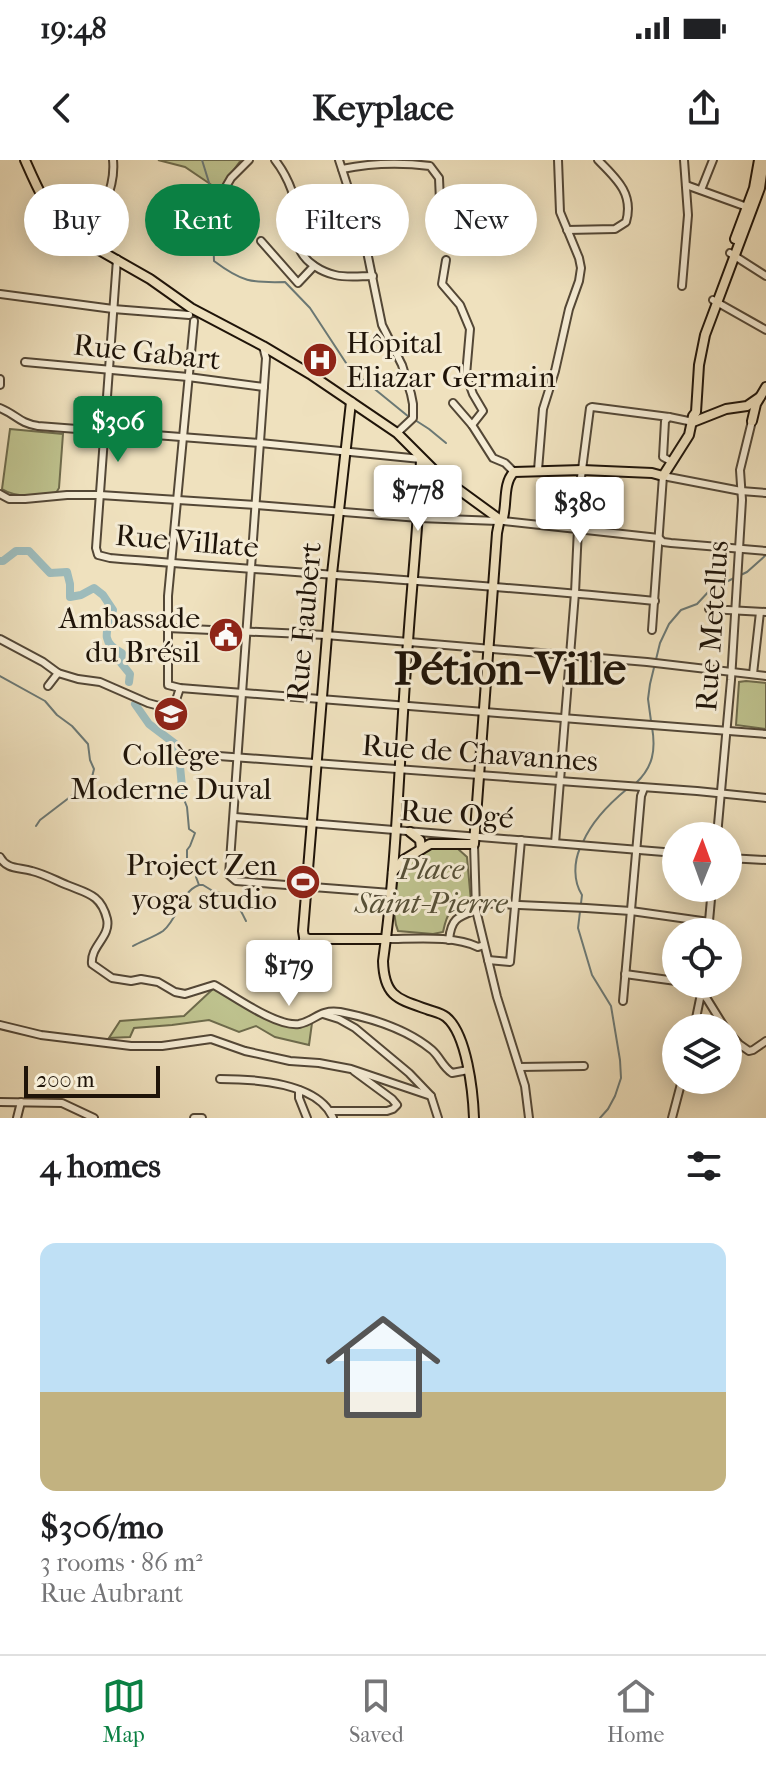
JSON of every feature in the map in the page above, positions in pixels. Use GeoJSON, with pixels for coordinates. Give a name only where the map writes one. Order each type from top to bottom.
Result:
{"type":"FeatureCollection","features":[{"type":"Feature","properties":{"kind":"main road"},"geometry":{"type":"LineString","coordinates":[[25,160],[36,184]]}},
{"type":"Feature","properties":{"kind":"main road"},"geometry":{"type":"LineString","coordinates":[[393,872],[400,863],[433,843],[474,840],[497,533],[506,508],[509,475],[538,470],[582,470],[663,476],[689,435],[693,419],[696,350],[732,254],[761,160]]}},
{"type":"Feature","properties":{"kind":"main road"},"geometry":{"type":"LineString","coordinates":[[732,254],[760,188],[761,160]]}},
{"type":"Feature","properties":{"kind":"main road"},"geometry":{"type":"LineString","coordinates":[[112,256],[169,292],[191,315],[203,315],[263,346],[397,433],[440,476],[500,520]]}},
{"type":"Feature","properties":{"kind":"main road"},"geometry":{"type":"LineString","coordinates":[[752,421],[766,387]]}},
{"type":"Feature","properties":{"kind":"main road"},"geometry":{"type":"LineString","coordinates":[[693,419],[742,407],[760,397]]}},
{"type":"Feature","properties":{"kind":"main road","name":"Rue Faubert"},"geometry":{"type":"LineString","coordinates":[[307,938],[303,931],[320,700],[351,402]]}},
{"type":"Feature","properties":{"kind":"main road"},"geometry":{"type":"LineString","coordinates":[[742,407],[751,414],[752,421]]}},
{"type":"Feature","properties":{"kind":"main road"},"geometry":{"type":"LineString","coordinates":[[421,459],[395,845],[383,975],[389,990],[403,1001],[449,1019],[462,1047],[468,1070],[474,1118]]}},
{"type":"Feature","properties":{"kind":"main road"},"geometry":{"type":"LineString","coordinates":[[410,832],[420,840],[421,849]]}},
{"type":"Feature","properties":{"kind":"main road"},"geometry":{"type":"LineString","coordinates":[[395,845],[398,853],[407,859]]}},
{"type":"Feature","properties":{"kind":"main road"},"geometry":{"type":"LineString","coordinates":[[307,938],[322,944],[386,939]]}},
{"type":"Feature","properties":{"kind":"street"},"geometry":{"type":"LineString","coordinates":[[112,184],[115,175],[113,160]]}},
{"type":"Feature","properties":{"kind":"street"},"geometry":{"type":"LineString","coordinates":[[228,184],[249,160]]}},
{"type":"Feature","properties":{"kind":"street"},"geometry":{"type":"LineString","coordinates":[[275,160],[284,172],[295,202],[299,249],[306,259],[319,269],[337,276],[373,276]]}},
{"type":"Feature","properties":{"kind":"street"},"geometry":{"type":"LineString","coordinates":[[339,160],[364,237],[382,325],[402,365],[413,404],[413,418],[397,433]]}},
{"type":"Feature","properties":{"kind":"street"},"geometry":{"type":"LineString","coordinates":[[538,470],[543,409],[580,274],[579,258],[560,212],[558,160]]}},
{"type":"Feature","properties":{"kind":"street"},"geometry":{"type":"LineString","coordinates":[[567,230],[615,229],[626,222],[629,210],[626,192],[598,160]]}},
{"type":"Feature","properties":{"kind":"street"},"geometry":{"type":"LineString","coordinates":[[682,286],[688,215],[684,160]]}},
{"type":"Feature","properties":{"kind":"street"},"geometry":{"type":"LineString","coordinates":[[701,190],[713,160]]}},
{"type":"Feature","properties":{"kind":"street"},"geometry":{"type":"LineString","coordinates":[[342,169],[391,163],[430,166],[439,178],[439,184]]}},
{"type":"Feature","properties":{"kind":"street"},"geometry":{"type":"LineString","coordinates":[[686,185],[747,207]]}},
{"type":"Feature","properties":{"kind":"street"},"geometry":{"type":"LineString","coordinates":[[261,241],[298,283],[314,266]]}},
{"type":"Feature","properties":{"kind":"street"},"geometry":{"type":"LineString","coordinates":[[732,254],[766,276]]}},
{"type":"Feature","properties":{"kind":"street"},"geometry":{"type":"LineString","coordinates":[[100,495],[117,259]]}},
{"type":"Feature","properties":{"kind":"street"},"geometry":{"type":"LineString","coordinates":[[446,260],[442,284],[460,305],[470,329],[466,375],[483,411],[472,425]]}},
{"type":"Feature","properties":{"kind":"street"},"geometry":{"type":"LineString","coordinates":[[0,294],[113,309],[191,315],[171,563],[167,628],[168,685],[242,694],[766,734]]}},
{"type":"Feature","properties":{"kind":"street"},"geometry":{"type":"LineString","coordinates":[[715,301],[766,330]]}},
{"type":"Feature","properties":{"kind":"street"},"geometry":{"type":"LineString","coordinates":[[263,346],[266,358],[229,875],[236,881],[391,893]]}},
{"type":"Feature","properties":{"kind":"street","name":"Rue Gabart"},"geometry":{"type":"LineString","coordinates":[[25,362],[264,387]]}},
{"type":"Feature","properties":{"kind":"street"},"geometry":{"type":"LineString","coordinates":[[0,379],[0,385]]}},
{"type":"Feature","properties":{"kind":"street"},"geometry":{"type":"LineString","coordinates":[[453,403],[472,425],[493,458],[505,463],[514,472]]}},
{"type":"Feature","properties":{"kind":"street"},"geometry":{"type":"LineString","coordinates":[[0,408],[30,425],[421,459]]}},
{"type":"Feature","properties":{"kind":"street"},"geometry":{"type":"LineString","coordinates":[[555,843],[582,470],[590,408],[693,419]]}},
{"type":"Feature","properties":{"kind":"street"},"geometry":{"type":"LineString","coordinates":[[669,417],[665,421],[663,457],[672,462]]}},
{"type":"Feature","properties":{"kind":"street","name":"Rue Metellus"},"geometry":{"type":"LineString","coordinates":[[718,822],[738,564],[742,500],[740,470],[752,421]]}},
{"type":"Feature","properties":{"kind":"street"},"geometry":{"type":"LineString","coordinates":[[652,630],[663,476],[766,493]]}},
{"type":"Feature","properties":{"kind":"street"},"geometry":{"type":"LineString","coordinates":[[0,494],[9,499],[100,495],[419,518],[500,520],[659,538],[671,543],[765,551]]}},
{"type":"Feature","properties":{"kind":"street","name":"Rue Villate"},"geometry":{"type":"LineString","coordinates":[[100,495],[96,548],[98,555],[110,558],[414,579],[655,601]]}},
{"type":"Feature","properties":{"kind":"street"},"geometry":{"type":"LineString","coordinates":[[709,609],[763,612],[753,674]]}},
{"type":"Feature","properties":{"kind":"street"},"geometry":{"type":"LineString","coordinates":[[167,628],[326,635],[766,676]]}},
{"type":"Feature","properties":{"kind":"street"},"geometry":{"type":"LineString","coordinates":[[0,639],[58,673],[100,682],[159,706],[176,700],[180,688]]}},
{"type":"Feature","properties":{"kind":"street"},"geometry":{"type":"LineString","coordinates":[[48,686],[58,673]]}},
{"type":"Feature","properties":{"kind":"street","name":"Rue de Chavannes"},"geometry":{"type":"LineString","coordinates":[[191,754],[766,798]]}},
{"type":"Feature","properties":{"kind":"street"},"geometry":{"type":"LineString","coordinates":[[623,1001],[644,788]]}},
{"type":"Feature","properties":{"kind":"street","name":"Rue Ogé"},"geometry":{"type":"LineString","coordinates":[[235,817],[474,840],[521,840],[662,852]]}},
{"type":"Feature","properties":{"kind":"street"},"geometry":{"type":"LineString","coordinates":[[474,840],[476,907],[497,997],[525,1086],[529,1118]]}},
{"type":"Feature","properties":{"kind":"street"},"geometry":{"type":"LineString","coordinates":[[488,960],[510,962],[521,840]]}},
{"type":"Feature","properties":{"kind":"street"},"geometry":{"type":"LineString","coordinates":[[0,857],[10,868],[47,875],[95,897],[106,915],[108,930],[91,956],[92,964],[112,978],[158,982],[185,994],[214,985],[264,1014],[289,1024],[300,1024],[328,1011],[339,1012],[396,1029],[437,1054],[444,1067],[452,1073],[468,1070]]}},
{"type":"Feature","properties":{"kind":"street"},"geometry":{"type":"LineString","coordinates":[[742,859],[766,860]]}},
{"type":"Feature","properties":{"kind":"street"},"geometry":{"type":"LineString","coordinates":[[449,940],[450,927],[457,917],[476,907],[576,907],[681,918]]}},
{"type":"Feature","properties":{"kind":"street"},"geometry":{"type":"LineString","coordinates":[[471,943],[482,936]]}},
{"type":"Feature","properties":{"kind":"street"},"geometry":{"type":"LineString","coordinates":[[282,965],[293,958],[307,938]]}},
{"type":"Feature","properties":{"kind":"street"},"geometry":{"type":"LineString","coordinates":[[386,939],[449,940],[478,947],[484,945]]}},
{"type":"Feature","properties":{"kind":"street"},"geometry":{"type":"LineString","coordinates":[[625,974],[662,979]]}},
{"type":"Feature","properties":{"kind":"street"},"geometry":{"type":"LineString","coordinates":[[319,1014],[339,1019],[355,1028],[409,1073],[431,1096],[438,1118]]}},
{"type":"Feature","properties":{"kind":"street"},"geometry":{"type":"LineString","coordinates":[[0,1025],[41,1035],[111,1044],[162,1046],[211,1039],[245,1051],[290,1061],[351,1069],[431,1096]]}},
{"type":"Feature","properties":{"kind":"street"},"geometry":{"type":"LineString","coordinates":[[742,1046],[749,1051],[766,1041]]}},
{"type":"Feature","properties":{"kind":"street"},"geometry":{"type":"LineString","coordinates":[[520,1067],[584,1066]]}},
{"type":"Feature","properties":{"kind":"street"},"geometry":{"type":"LineString","coordinates":[[220,1079],[279,1084],[299,1090],[311,1094],[332,1114],[387,1111],[397,1105],[351,1069]]}},
{"type":"Feature","properties":{"kind":"street"},"geometry":{"type":"LineString","coordinates":[[299,1090],[307,1118]]}},
{"type":"Feature","properties":{"kind":"street"},"geometry":{"type":"LineString","coordinates":[[672,1118],[678,1094]]}},
{"type":"Feature","properties":{"kind":"street"},"geometry":{"type":"LineString","coordinates":[[0,1102],[62,1103],[94,1118]]}},
{"type":"Feature","properties":{"kind":"street"},"geometry":{"type":"LineString","coordinates":[[17,1118],[21,1102]]}},
{"type":"Feature","properties":{"kind":"street"},"geometry":{"type":"LineString","coordinates":[[194,1118],[202,1118]]}},
{"type":"Feature","properties":{"kind":"green space"},"geometry":{"type":"Polygon","coordinates":[[[158,160],[241,160],[223,184],[210,184],[185,167],[158,160]]]}},
{"type":"Feature","properties":{"kind":"green space"},"geometry":{"type":"Polygon","coordinates":[[[10,429],[63,434],[56,493],[29,496],[2,489],[10,429]]]}},
{"type":"Feature","properties":{"kind":"green space"},"geometry":{"type":"Polygon","coordinates":[[[739,682],[766,683],[766,729],[736,725],[739,682]]]}},
{"type":"Feature","properties":{"kind":"green space","name":"Place Saint-Pierre"},"geometry":{"type":"Polygon","coordinates":[[[433,847],[457,848],[467,857],[471,902],[451,911],[443,932],[398,931],[394,906],[401,869],[404,862],[433,847]]]}},
{"type":"Feature","properties":{"kind":"green space"},"geometry":{"type":"Polygon","coordinates":[[[214,988],[274,1020],[312,1023],[309,1045],[275,1037],[256,1026],[239,1032],[209,1020],[134,1028],[130,1037],[109,1038],[120,1021],[184,1016],[214,988]]]}},
{"type":"Feature","properties":{"kind":"waterway"},"geometry":{"type":"LineString","coordinates":[[202,160],[219,215],[213,231],[214,261],[247,280],[285,282],[310,308],[350,369],[409,417]]}},
{"type":"Feature","properties":{"kind":"waterway"},"geometry":{"type":"LineString","coordinates":[[415,420],[446,443]]}},
{"type":"Feature","properties":{"kind":"waterway"},"geometry":{"type":"LineString","coordinates":[[0,561],[16,551],[29,551],[50,573],[67,572],[70,597],[94,588],[103,595],[113,610],[107,640],[122,653],[121,663],[130,674],[129,682]]}},
{"type":"Feature","properties":{"kind":"waterway"},"geometry":{"type":"LineString","coordinates":[[651,721],[648,699],[650,684],[660,643],[669,624],[681,610],[697,604],[711,589],[747,572],[766,555]]}},
{"type":"Feature","properties":{"kind":"waterway"},"geometry":{"type":"LineString","coordinates":[[0,676],[45,701],[88,744],[94,769],[91,781],[36,826]]}},
{"type":"Feature","properties":{"kind":"waterway"},"geometry":{"type":"LineString","coordinates":[[135,704],[149,724],[178,746],[183,797]]}},
{"type":"Feature","properties":{"kind":"waterway"},"geometry":{"type":"LineString","coordinates":[[636,783],[652,758],[652,727]]}},
{"type":"Feature","properties":{"kind":"waterway"},"geometry":{"type":"LineString","coordinates":[[583,842],[602,813],[627,789]]}},
{"type":"Feature","properties":{"kind":"waterway"},"geometry":{"type":"LineString","coordinates":[[183,797],[189,829],[195,833],[187,850],[187,863],[198,870],[196,877],[199,885],[232,898],[246,921]]}},
{"type":"Feature","properties":{"kind":"waterway"},"geometry":{"type":"LineString","coordinates":[[580,848],[575,872],[582,895],[578,928],[592,975],[611,1006],[620,1060],[621,1078],[615,1096],[600,1118]]}},
{"type":"Feature","properties":{"kind":"waterway"},"geometry":{"type":"LineString","coordinates":[[133,946],[163,931],[183,899],[199,885]]}},
{"type":"Feature","properties":{"kind":"place","name":"Hôpital Eliazar Germain"},"geometry":{"type":"Point","coordinates":[320,360]}},
{"type":"Feature","properties":{"kind":"place","name":"Ambassade du Brésil"},"geometry":{"type":"Point","coordinates":[226,635]}},
{"type":"Feature","properties":{"kind":"place","name":"Collège Moderne Duval"},"geometry":{"type":"Point","coordinates":[171,714]}},
{"type":"Feature","properties":{"kind":"place","name":"Project Zen yoga studio"},"geometry":{"type":"Point","coordinates":[303,882]}},
{"type":"Feature","properties":{"kind":"district","name":"Pétion-Ville"},"geometry":{"type":"Point","coordinates":[510,668]}}]}
